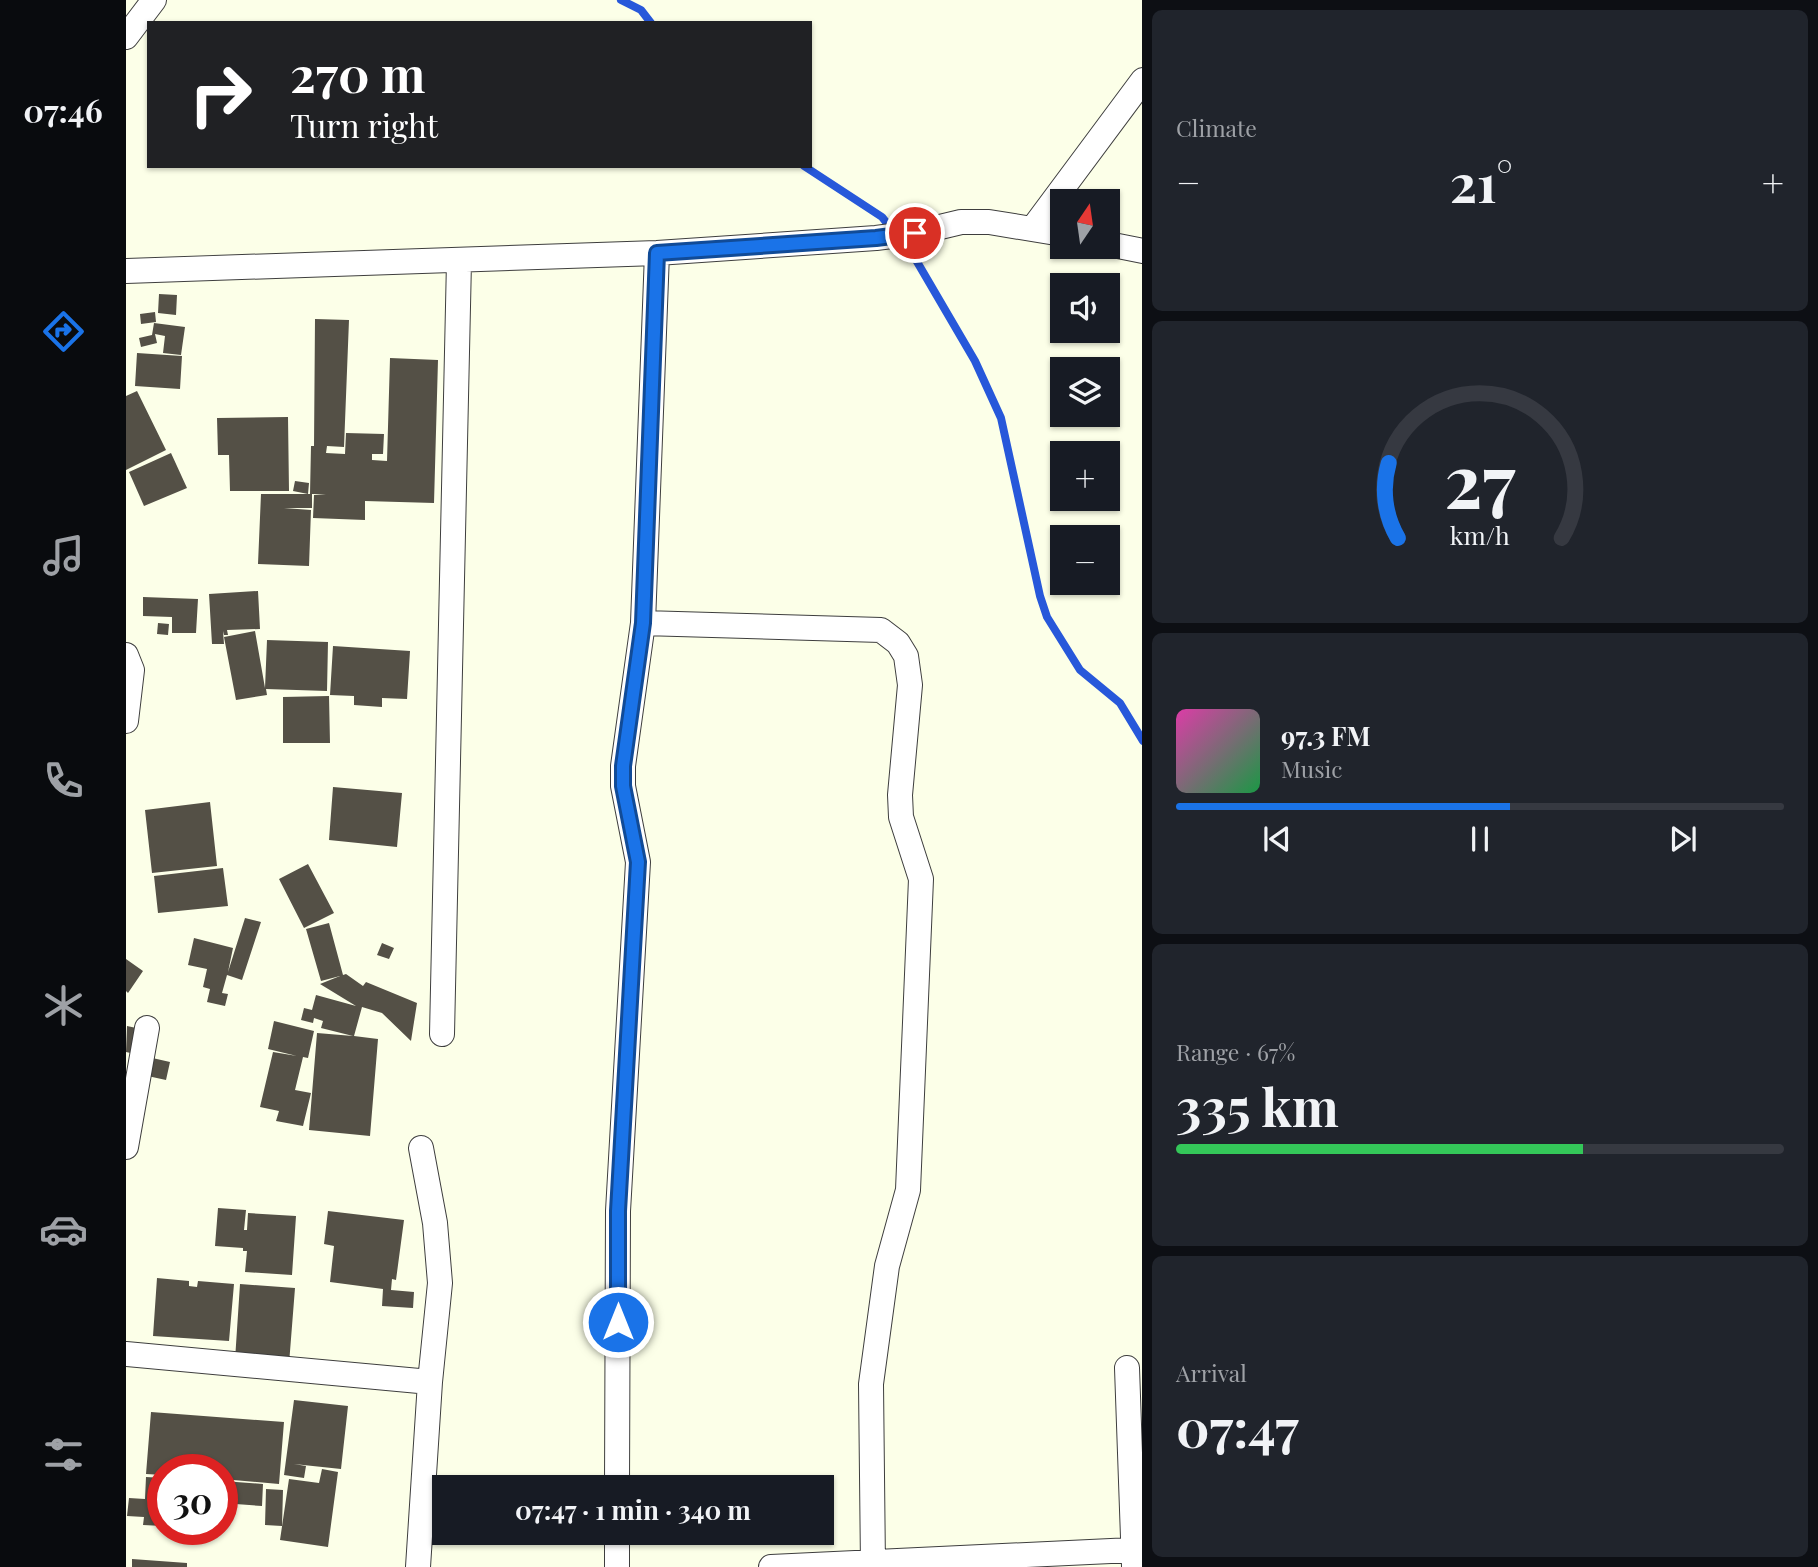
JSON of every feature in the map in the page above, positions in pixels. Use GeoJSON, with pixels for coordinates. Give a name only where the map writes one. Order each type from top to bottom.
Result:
{"type":"FeatureCollection","features":[{"type":"Feature","properties":{"kind":"street"},"geometry":{"type":"LineString","coordinates":[[126,37],[154,0]]}},
{"type":"Feature","properties":{"kind":"street"},"geometry":{"type":"LineString","coordinates":[[1033,228],[1142,81]]}},
{"type":"Feature","properties":{"kind":"street"},"geometry":{"type":"LineString","coordinates":[[126,271],[657,253],[876,238],[915,233],[961,222],[989,222],[1050,232]]}},
{"type":"Feature","properties":{"kind":"street"},"geometry":{"type":"LineString","coordinates":[[1120,246],[1142,251]]}},
{"type":"Feature","properties":{"kind":"street"},"geometry":{"type":"LineString","coordinates":[[617,1475],[618,1211],[638,862],[623,786],[623,766],[643,623],[657,253]]}},
{"type":"Feature","properties":{"kind":"street"},"geometry":{"type":"LineString","coordinates":[[442,1034],[459,261]]}},
{"type":"Feature","properties":{"kind":"street"},"geometry":{"type":"LineString","coordinates":[[643,623],[881,630],[898,643],[906,656],[910,685],[900,795],[901,817],[921,879],[908,1190],[887,1266],[871,1384],[873,1565]]}},
{"type":"Feature","properties":{"kind":"street"},"geometry":{"type":"LineString","coordinates":[[126,655],[132,670],[126,721]]}},
{"type":"Feature","properties":{"kind":"street"},"geometry":{"type":"LineString","coordinates":[[126,1147],[148,1028]]}},
{"type":"Feature","properties":{"kind":"street"},"geometry":{"type":"LineString","coordinates":[[418,1567],[429,1382],[440,1283],[435,1223],[421,1148]]}},
{"type":"Feature","properties":{"kind":"street"},"geometry":{"type":"LineString","coordinates":[[126,1354],[429,1382]]}},
{"type":"Feature","properties":{"kind":"street"},"geometry":{"type":"LineString","coordinates":[[771,1567],[1133,1559],[1127,1368]]}},
{"type":"Feature","properties":{"kind":"street"},"geometry":{"type":"LineString","coordinates":[[617,1545],[617,1567]]}},
{"type":"Feature","properties":{"kind":"building"},"geometry":{"type":"Polygon","coordinates":[[[159,294],[177,295],[176,315],[158,313],[159,294]]]}},
{"type":"Feature","properties":{"kind":"building"},"geometry":{"type":"Polygon","coordinates":[[[155,312],[156,322],[141,324],[140,314],[155,312]]]}},
{"type":"Feature","properties":{"kind":"building"},"geometry":{"type":"Polygon","coordinates":[[[315,319],[349,320],[344,447],[327,446],[326,453],[345,454],[346,433],[384,434],[383,454],[372,454],[372,460],[387,461],[390,358],[438,360],[434,503],[365,501],[365,520],[313,518],[314,495],[326,494],[312,494],[312,508],[284,508],[311,510],[309,566],[258,564],[261,494],[310,494],[311,446],[314,446],[315,319]]]}},
{"type":"Feature","properties":{"kind":"building"},"geometry":{"type":"Polygon","coordinates":[[[154,323],[185,327],[181,355],[163,353],[165,336],[155,334],[157,343],[141,347],[139,338],[152,335],[154,323]]]}},
{"type":"Feature","properties":{"kind":"building"},"geometry":{"type":"Polygon","coordinates":[[[137,353],[182,356],[180,389],[135,386],[137,353]]]}},
{"type":"Feature","properties":{"kind":"building"},"geometry":{"type":"Polygon","coordinates":[[[137,391],[166,450],[126,470],[126,396],[137,391]]]}},
{"type":"Feature","properties":{"kind":"building"},"geometry":{"type":"Polygon","coordinates":[[[288,417],[289,491],[230,491],[229,455],[218,455],[217,418],[288,417]]]}},
{"type":"Feature","properties":{"kind":"building"},"geometry":{"type":"Polygon","coordinates":[[[171,453],[187,488],[144,506],[129,472],[171,453]]]}},
{"type":"Feature","properties":{"kind":"building"},"geometry":{"type":"Polygon","coordinates":[[[295,481],[309,483],[308,494],[293,491],[295,481]]]}},
{"type":"Feature","properties":{"kind":"building"},"geometry":{"type":"Polygon","coordinates":[[[258,591],[260,629],[227,630],[228,635],[224,635],[223,631],[224,644],[212,644],[209,594],[258,591]]]}},
{"type":"Feature","properties":{"kind":"building"},"geometry":{"type":"Polygon","coordinates":[[[143,597],[198,599],[196,633],[172,633],[172,617],[143,616],[143,597]]]}},
{"type":"Feature","properties":{"kind":"building"},"geometry":{"type":"Polygon","coordinates":[[[158,623],[169,624],[168,635],[157,634],[158,623]]]}},
{"type":"Feature","properties":{"kind":"building"},"geometry":{"type":"Polygon","coordinates":[[[255,631],[265,688],[267,640],[328,642],[327,691],[266,689],[267,695],[236,700],[224,637],[255,631]]]}},
{"type":"Feature","properties":{"kind":"building"},"geometry":{"type":"Polygon","coordinates":[[[333,646],[410,651],[407,699],[382,698],[382,707],[354,705],[354,696],[330,695],[333,646]]]}},
{"type":"Feature","properties":{"kind":"building"},"geometry":{"type":"Polygon","coordinates":[[[329,696],[330,743],[283,743],[283,697],[329,696]]]}},
{"type":"Feature","properties":{"kind":"building"},"geometry":{"type":"Polygon","coordinates":[[[333,787],[402,793],[397,847],[329,840],[333,787]]]}},
{"type":"Feature","properties":{"kind":"building"},"geometry":{"type":"Polygon","coordinates":[[[210,802],[217,866],[152,873],[145,810],[210,802]]]}},
{"type":"Feature","properties":{"kind":"building"},"geometry":{"type":"Polygon","coordinates":[[[308,864],[334,913],[304,928],[279,879],[308,864]]]}},
{"type":"Feature","properties":{"kind":"building"},"geometry":{"type":"Polygon","coordinates":[[[223,868],[228,906],[158,913],[154,876],[223,868]]]}},
{"type":"Feature","properties":{"kind":"building"},"geometry":{"type":"Polygon","coordinates":[[[245,918],[261,922],[242,980],[227,975],[222,993],[228,994],[225,1006],[207,1002],[210,989],[203,987],[207,969],[188,965],[194,938],[233,948],[228,972],[245,918]]]}},
{"type":"Feature","properties":{"kind":"building"},"geometry":{"type":"Polygon","coordinates":[[[329,923],[343,975],[346,974],[363,986],[366,982],[417,1003],[411,1041],[382,1013],[362,1007],[354,1036],[378,1039],[370,1136],[309,1130],[317,1033],[353,1036],[321,1028],[323,1021],[314,1018],[313,1023],[301,1020],[304,1008],[312,1010],[316,995],[356,1006],[320,984],[340,976],[321,981],[306,929],[329,923]]]}},
{"type":"Feature","properties":{"kind":"building"},"geometry":{"type":"Polygon","coordinates":[[[382,943],[394,948],[389,959],[377,955],[382,943]]]}},
{"type":"Feature","properties":{"kind":"building"},"geometry":{"type":"Polygon","coordinates":[[[126,959],[143,971],[128,993],[126,991],[126,959]]]}},
{"type":"Feature","properties":{"kind":"building"},"geometry":{"type":"Polygon","coordinates":[[[274,1021],[314,1031],[308,1058],[303,1057],[295,1090],[311,1093],[303,1126],[276,1121],[279,1111],[260,1107],[273,1052],[297,1056],[268,1049],[274,1021]]]}},
{"type":"Feature","properties":{"kind":"building"},"geometry":{"type":"Polygon","coordinates":[[[127,1026],[141,1029],[135,1054],[126,1052],[127,1026]]]}},
{"type":"Feature","properties":{"kind":"building"},"geometry":{"type":"Polygon","coordinates":[[[148,1057],[170,1062],[166,1080],[143,1075],[148,1057]]]}},
{"type":"Feature","properties":{"kind":"building"},"geometry":{"type":"Polygon","coordinates":[[[218,1208],[246,1210],[244,1230],[247,1230],[248,1213],[296,1216],[292,1275],[245,1272],[247,1251],[243,1251],[243,1248],[215,1246],[218,1208]]]}},
{"type":"Feature","properties":{"kind":"building"},"geometry":{"type":"Polygon","coordinates":[[[328,1211],[404,1220],[396,1280],[392,1279],[391,1290],[414,1292],[413,1308],[382,1306],[383,1289],[330,1282],[334,1246],[324,1244],[328,1211]]]}},
{"type":"Feature","properties":{"kind":"building"},"geometry":{"type":"Polygon","coordinates":[[[157,1278],[189,1281],[189,1286],[197,1287],[198,1281],[234,1284],[229,1341],[153,1336],[157,1278]]]}},
{"type":"Feature","properties":{"kind":"building"},"geometry":{"type":"Polygon","coordinates":[[[240,1284],[295,1288],[289,1364],[235,1360],[240,1284]]]}},
{"type":"Feature","properties":{"kind":"building"},"geometry":{"type":"Polygon","coordinates":[[[294,1400],[348,1406],[341,1469],[294,1464],[306,1466],[304,1478],[284,1475],[294,1400]]]}},
{"type":"Feature","properties":{"kind":"building"},"geometry":{"type":"Polygon","coordinates":[[[151,1412],[284,1422],[279,1484],[238,1480],[238,1454],[148,1454],[151,1412]]]}},
{"type":"Feature","properties":{"kind":"building"},"geometry":{"type":"Polygon","coordinates":[[[322,1469],[338,1472],[328,1547],[280,1540],[289,1479],[319,1483],[322,1469]]]}},
{"type":"Feature","properties":{"kind":"building"},"geometry":{"type":"Polygon","coordinates":[[[147,1477],[147,1525],[143,1525],[144,1517],[127,1516],[129,1498],[145,1499],[147,1477]]]}},
{"type":"Feature","properties":{"kind":"building"},"geometry":{"type":"Polygon","coordinates":[[[238,1482],[263,1484],[262,1506],[238,1504],[238,1482]]]}},
{"type":"Feature","properties":{"kind":"building"},"geometry":{"type":"Polygon","coordinates":[[[266,1489],[283,1490],[282,1526],[265,1525],[266,1489]]]}},
{"type":"Feature","properties":{"kind":"building"},"geometry":{"type":"Polygon","coordinates":[[[132,1559],[187,1563],[187,1567],[132,1567],[132,1559]]]}},
{"type":"Feature","properties":{"kind":"waterway"},"geometry":{"type":"LineString","coordinates":[[621,0],[641,10],[649,21]]}},
{"type":"Feature","properties":{"kind":"waterway"},"geometry":{"type":"LineString","coordinates":[[807,168],[882,217],[916,260],[975,361],[1001,418],[1047,617],[1080,670],[1120,703],[1142,739]]}},
{"type":"Feature","properties":{"kind":"route"},"geometry":{"type":"LineString","coordinates":[[618,1322],[618,1211],[638,881],[638,862],[623,786],[623,766],[643,623],[657,253],[915,233]]}}]}
